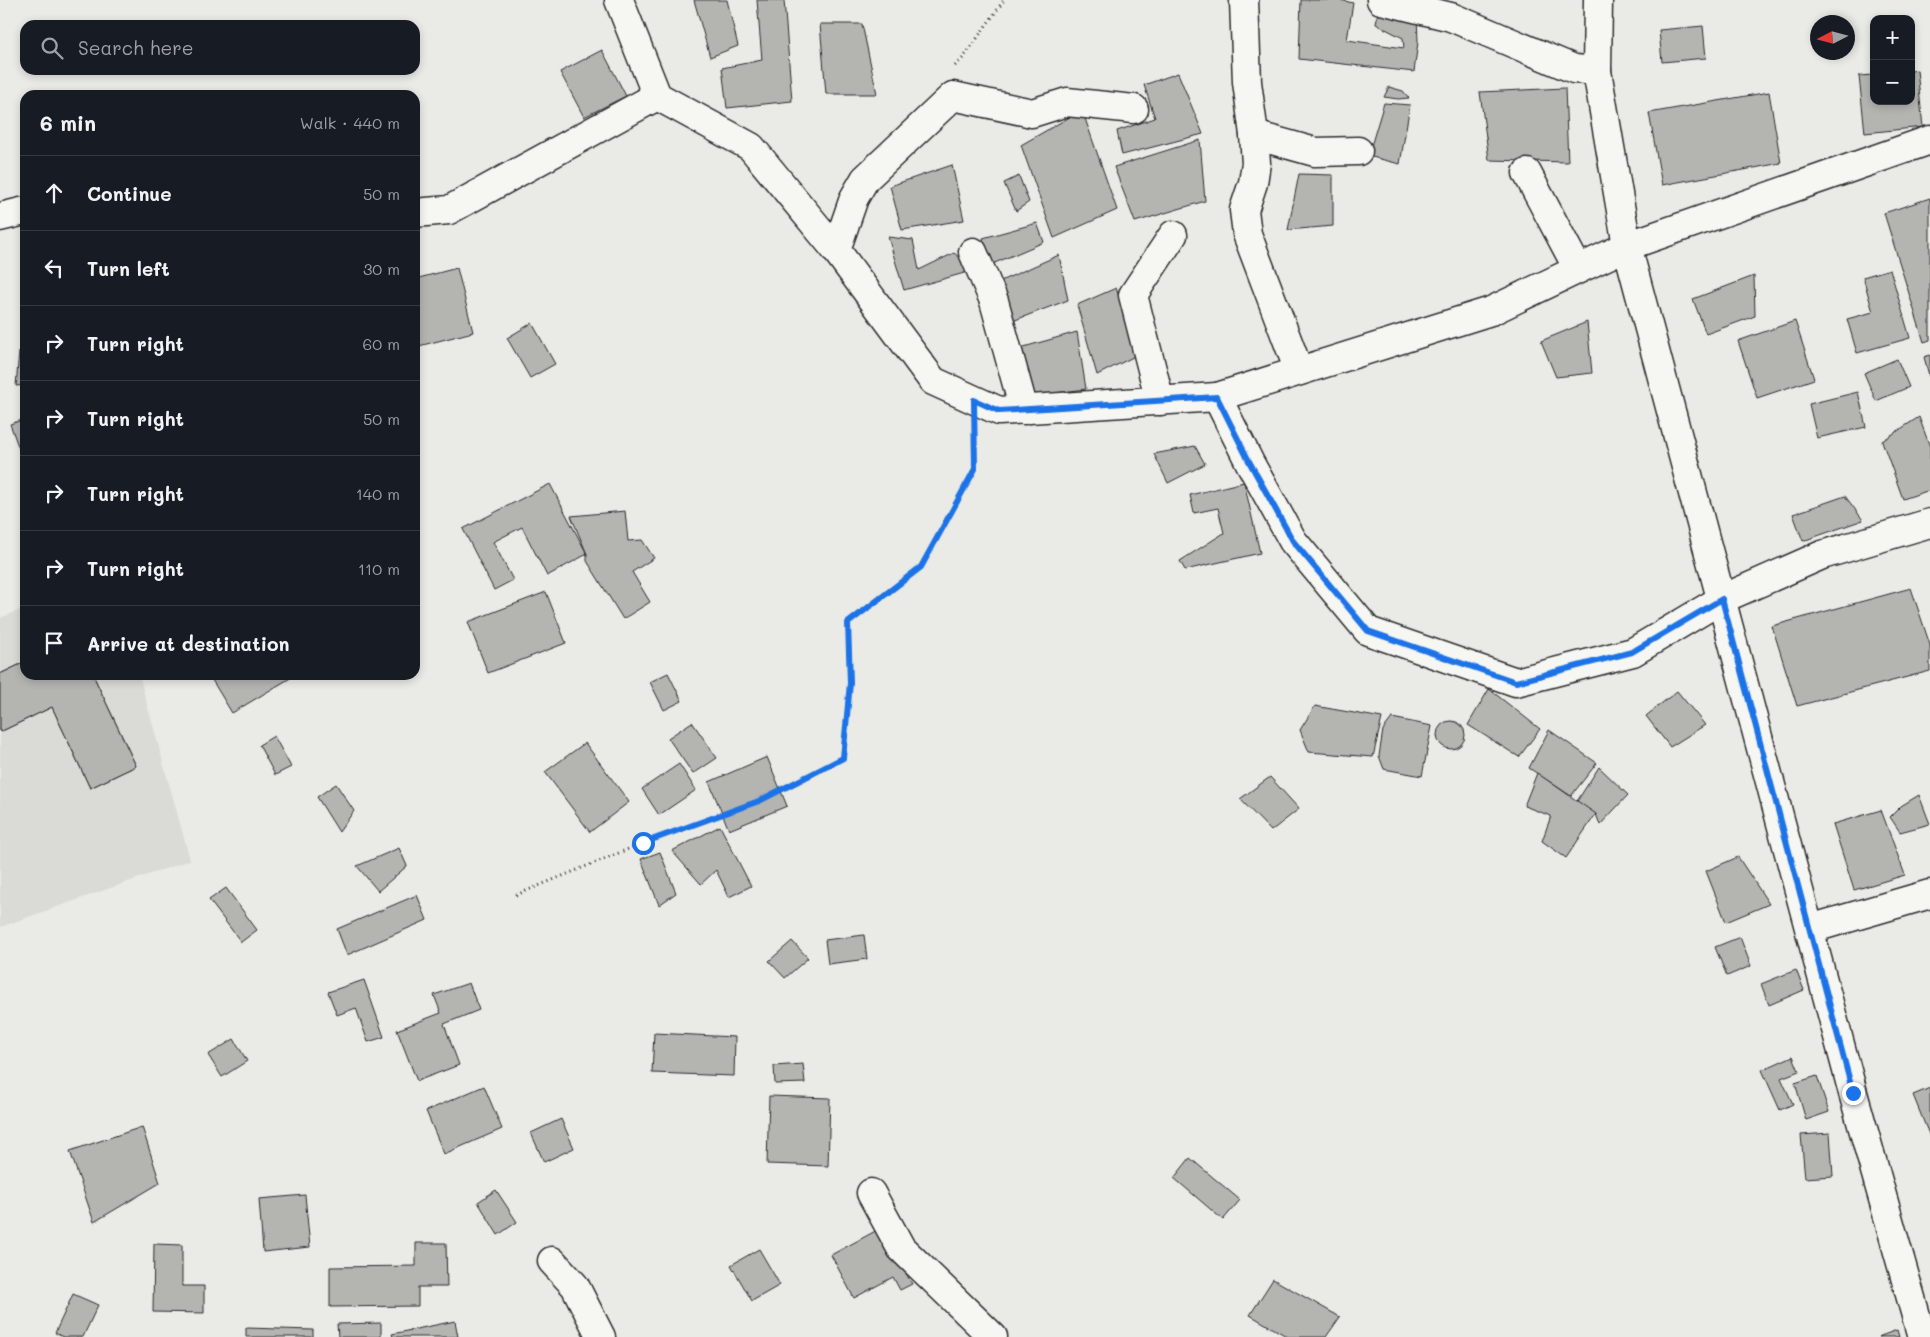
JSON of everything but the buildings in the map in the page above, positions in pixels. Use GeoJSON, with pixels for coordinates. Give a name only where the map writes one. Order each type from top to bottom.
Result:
{"type":"FeatureCollection","features":[{"type":"Feature","properties":{"kind":"street"},"geometry":{"type":"LineString","coordinates":[[619,0],[657,96],[751,147],[836,250],[933,381],[999,411],[1217,397],[1491,311],[1627,246],[1930,140]]}},
{"type":"Feature","properties":{"kind":"street"},"geometry":{"type":"LineString","coordinates":[[1244,0],[1247,82],[1256,163],[1253,183],[1244,210],[1246,234],[1299,371]]}},
{"type":"Feature","properties":{"kind":"street"},"geometry":{"type":"LineString","coordinates":[[1381,0],[1451,17],[1574,69],[1597,71]]}},
{"type":"Feature","properties":{"kind":"street"},"geometry":{"type":"LineString","coordinates":[[1598,0],[1597,71],[1627,246],[1853,1093],[1922,1337]]}},
{"type":"Feature","properties":{"kind":"street"},"geometry":{"type":"LineString","coordinates":[[420,213],[449,210],[657,96]]}},
{"type":"Feature","properties":{"kind":"street"},"geometry":{"type":"LineString","coordinates":[[836,250],[854,198],[865,179],[953,96],[1032,113],[1067,102],[1134,109]]}},
{"type":"Feature","properties":{"kind":"street"},"geometry":{"type":"LineString","coordinates":[[1254,135],[1315,152],[1358,151]]}},
{"type":"Feature","properties":{"kind":"street"},"geometry":{"type":"LineString","coordinates":[[1527,173],[1578,269]]}},
{"type":"Feature","properties":{"kind":"street"},"geometry":{"type":"LineString","coordinates":[[0,217],[20,212]]}},
{"type":"Feature","properties":{"kind":"street"},"geometry":{"type":"LineString","coordinates":[[1160,401],[1133,295],[1173,235]]}},
{"type":"Feature","properties":{"kind":"street"},"geometry":{"type":"LineString","coordinates":[[973,252],[994,301],[1024,410]]}},
{"type":"Feature","properties":{"kind":"street"},"geometry":{"type":"LineString","coordinates":[[1217,397],[1250,463],[1293,541],[1368,631],[1516,682],[1632,652],[1722,599],[1822,555],[1930,523]]}},
{"type":"Feature","properties":{"kind":"street"},"geometry":{"type":"LineString","coordinates":[[1810,928],[1930,894]]}},
{"type":"Feature","properties":{"kind":"street"},"geometry":{"type":"LineString","coordinates":[[871,1193],[901,1248],[993,1337]]}},
{"type":"Feature","properties":{"kind":"street"},"geometry":{"type":"LineString","coordinates":[[552,1261],[575,1286],[601,1337]]}},
{"type":"Feature","properties":{"kind":"path"},"geometry":{"type":"LineString","coordinates":[[516,894],[643,843],[759,801],[843,758],[850,683],[848,623],[921,567],[975,469],[974,400]]}},
{"type":"Feature","properties":{"kind":"shaded area"},"geometry":{"type":"Polygon","coordinates":[[[20,610],[20,680],[140,680],[190,860],[0,927],[0,618],[20,610]]]}},
{"type":"Feature","properties":{"kind":"route"},"geometry":{"type":"LineString","coordinates":[[643,843],[759,801],[843,758],[850,683],[848,623],[921,567],[975,469],[974,400],[999,411],[1104,406],[1217,397],[1250,463],[1293,541],[1368,631],[1516,682],[1632,652],[1722,599],[1853,1093]]}}]}
